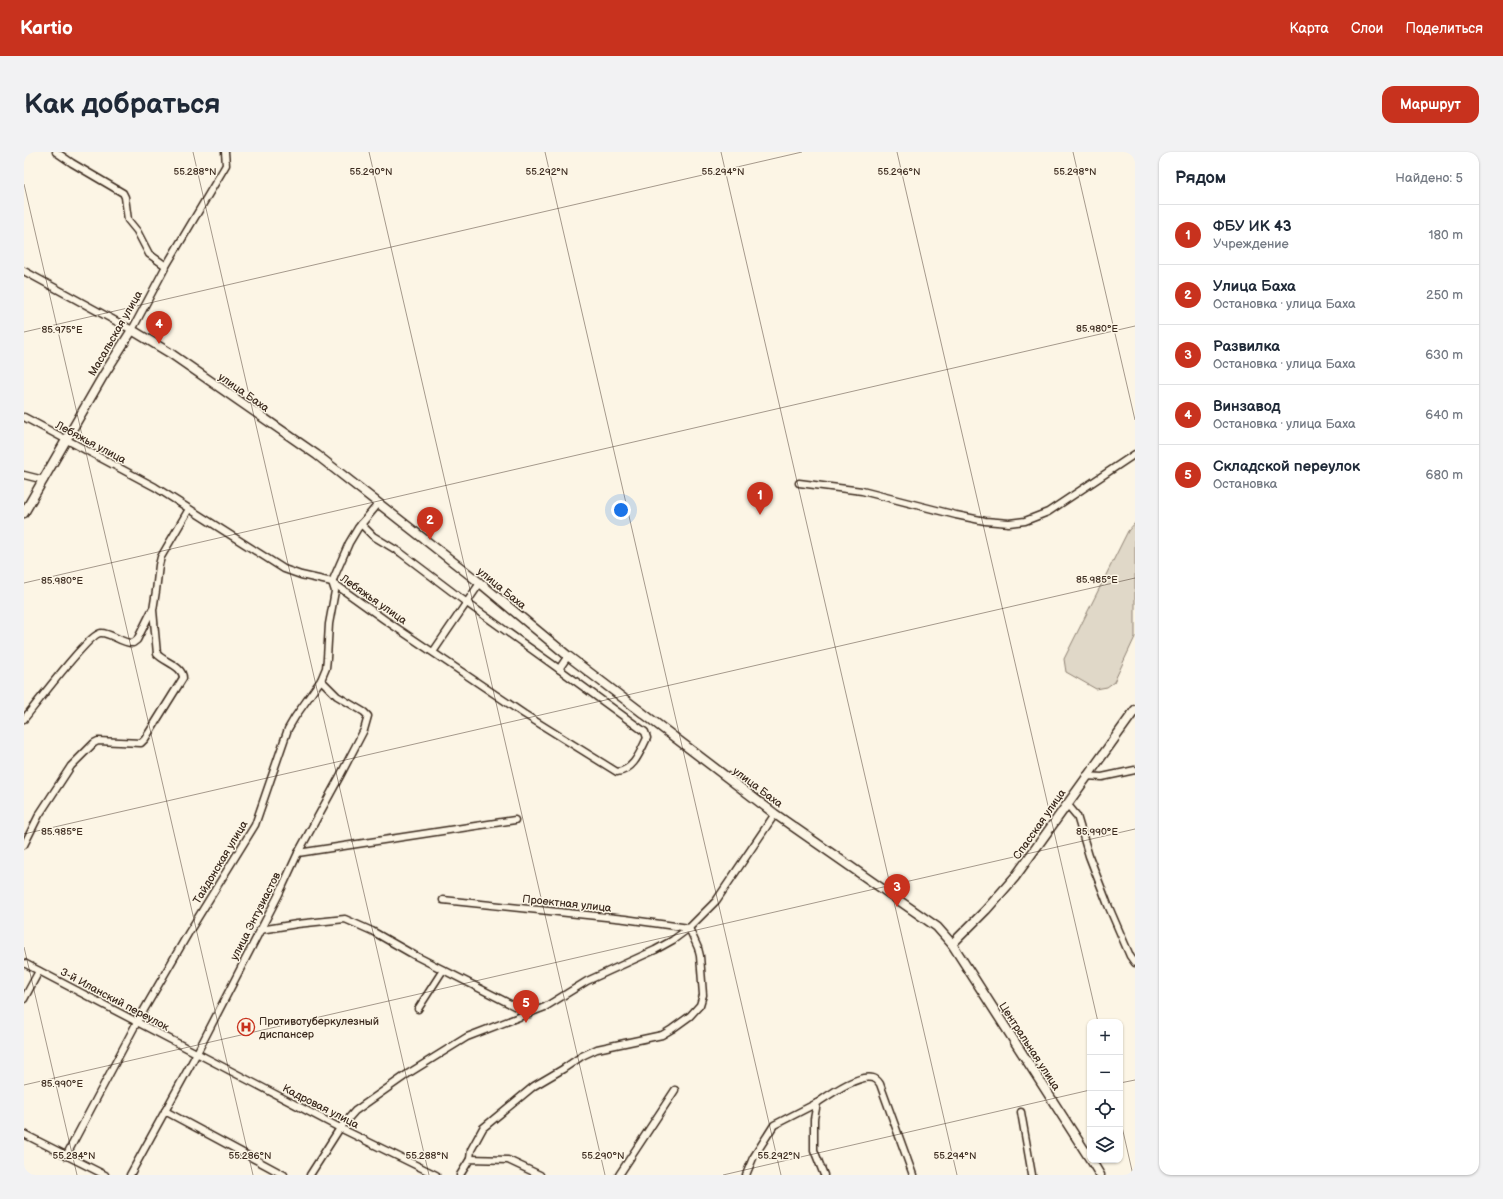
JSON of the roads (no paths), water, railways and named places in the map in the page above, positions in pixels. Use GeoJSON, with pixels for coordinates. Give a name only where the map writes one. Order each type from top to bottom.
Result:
{"type":"FeatureCollection","features":[{"type":"Feature","properties":{"kind":"street"},"geometry":{"type":"LineString","coordinates":[[56,152],[123,193],[125,197],[128,220],[137,230],[149,254],[166,266]]}},
{"type":"Feature","properties":{"kind":"street","name":"Масальская улица"},"geometry":{"type":"LineString","coordinates":[[24,513],[103,376],[132,330],[166,266],[226,165],[225,152]]}},
{"type":"Feature","properties":{"kind":"street","name":"улица Баха"},"geometry":{"type":"LineString","coordinates":[[24,271],[132,330],[170,353],[317,455],[379,503],[419,537],[480,583],[568,656],[775,814],[937,927],[952,944]]}},
{"type":"Feature","properties":{"kind":"street","name":"Лебяжья улица"},"geometry":{"type":"LineString","coordinates":[[24,417],[155,487],[284,569],[301,575],[332,582],[524,714],[617,772],[624,771],[634,762],[647,738],[645,732],[559,669]]}},
{"type":"Feature","properties":{"kind":"street"},"geometry":{"type":"LineString","coordinates":[[799,483],[862,491],[956,515],[985,521],[1009,523],[1025,521],[1048,512],[1135,454]]}},
{"type":"Feature","properties":{"kind":"street"},"geometry":{"type":"LineString","coordinates":[[24,475],[44,480]]}},
{"type":"Feature","properties":{"kind":"street","name":"Тайдонская улица"},"geometry":{"type":"LineString","coordinates":[[66,1156],[137,1022],[189,932],[255,825],[288,729],[322,680],[326,668],[328,658],[329,624],[335,591],[332,582],[349,544],[361,524],[379,503]]}},
{"type":"Feature","properties":{"kind":"street"},"geometry":{"type":"LineString","coordinates":[[24,845],[39,815],[71,766],[94,742],[141,743],[183,678],[181,671],[157,654],[153,610],[159,565],[189,509]]}},
{"type":"Feature","properties":{"kind":"street"},"geometry":{"type":"LineString","coordinates":[[361,524],[373,536],[401,554],[559,669],[568,656]]}},
{"type":"Feature","properties":{"kind":"street"},"geometry":{"type":"LineString","coordinates":[[433,652],[480,583]]}},
{"type":"Feature","properties":{"kind":"street"},"geometry":{"type":"LineString","coordinates":[[24,719],[80,649],[95,635],[103,633],[128,643],[133,643],[137,640],[153,610]]}},
{"type":"Feature","properties":{"kind":"street","name":"улица Энтузиастов"},"geometry":{"type":"LineString","coordinates":[[130,1175],[197,1053],[298,854],[364,730],[368,716],[337,696],[322,680]]}},
{"type":"Feature","properties":{"kind":"street","name":"Спасская улица"},"geometry":{"type":"LineString","coordinates":[[952,944],[1015,878],[1086,776],[1128,722],[1135,710]]}},
{"type":"Feature","properties":{"kind":"street"},"geometry":{"type":"LineString","coordinates":[[1086,776],[1102,777],[1135,770]]}},
{"type":"Feature","properties":{"kind":"street"},"geometry":{"type":"LineString","coordinates":[[1067,804],[1077,816],[1089,856],[1108,905],[1130,956],[1135,964]]}},
{"type":"Feature","properties":{"kind":"street"},"geometry":{"type":"LineString","coordinates":[[310,1175],[340,1128],[355,1111],[409,1073],[467,1038],[545,1007],[588,981],[655,950],[673,940],[689,928],[716,901],[775,814]]}},
{"type":"Feature","properties":{"kind":"street"},"geometry":{"type":"LineString","coordinates":[[298,854],[515,820]]}},
{"type":"Feature","properties":{"kind":"street","name":"Проектная улица"},"geometry":{"type":"LineString","coordinates":[[442,900],[625,919],[689,928]]}},
{"type":"Feature","properties":{"kind":"street"},"geometry":{"type":"LineString","coordinates":[[260,930],[297,924],[345,919],[372,931],[443,970],[530,1014]]}},
{"type":"Feature","properties":{"kind":"street"},"geometry":{"type":"LineString","coordinates":[[460,1175],[470,1159],[471,1150],[483,1128],[534,1086],[582,1056],[597,1049],[662,1035],[676,1027],[690,1016],[700,1005],[703,995],[700,956],[689,928]]}},
{"type":"Feature","properties":{"kind":"street","name":"Центральная улица"},"geometry":{"type":"LineString","coordinates":[[952,944],[1087,1154]]}},
{"type":"Feature","properties":{"kind":"street","name":"3-й Иланский переулок"},"geometry":{"type":"LineString","coordinates":[[24,963],[197,1053]]}},
{"type":"Feature","properties":{"kind":"street"},"geometry":{"type":"LineString","coordinates":[[418,1009],[443,970]]}},
{"type":"Feature","properties":{"kind":"street"},"geometry":{"type":"LineString","coordinates":[[24,999],[39,971]]}},
{"type":"Feature","properties":{"kind":"street","name":"Кадровая улица"},"geometry":{"type":"LineString","coordinates":[[197,1053],[340,1128],[436,1175]]}},
{"type":"Feature","properties":{"kind":"street"},"geometry":{"type":"LineString","coordinates":[[746,1175],[753,1158],[774,1125],[858,1080],[873,1078],[880,1084],[913,1175]]}},
{"type":"Feature","properties":{"kind":"street"},"geometry":{"type":"LineString","coordinates":[[619,1175],[675,1090]]}},
{"type":"Feature","properties":{"kind":"street"},"geometry":{"type":"LineString","coordinates":[[817,1103],[814,1119],[814,1150],[824,1175]]}},
{"type":"Feature","properties":{"kind":"street"},"geometry":{"type":"LineString","coordinates":[[165,1111],[284,1175]]}},
{"type":"Feature","properties":{"kind":"street"},"geometry":{"type":"LineString","coordinates":[[1020,1112],[1032,1175]]}},
{"type":"Feature","properties":{"kind":"street"},"geometry":{"type":"LineString","coordinates":[[24,1134],[106,1175]]}},
{"type":"Feature","properties":{"kind":"street"},"geometry":{"type":"LineString","coordinates":[[470,1159],[508,1160],[540,1175]]}},
{"type":"Feature","properties":{"kind":"street","name":"Центральная улица"},"geometry":{"type":"LineString","coordinates":[[1092,1163],[1100,1175]]}},
{"type":"Feature","properties":{"kind":"place","name":"Винзавод"},"geometry":{"type":"Point","coordinates":[159,344]}},
{"type":"Feature","properties":{"kind":"place","name":"ФБУ ИК 43"},"geometry":{"type":"Point","coordinates":[760,515]}},
{"type":"Feature","properties":{"kind":"place","name":"Улица Баха"},"geometry":{"type":"Point","coordinates":[430,540]}},
{"type":"Feature","properties":{"kind":"place","name":"Развилка"},"geometry":{"type":"Point","coordinates":[897,907]}},
{"type":"Feature","properties":{"kind":"place","name":"Складской переулок"},"geometry":{"type":"Point","coordinates":[526,1023]}},
{"type":"Feature","properties":{"kind":"place","name":"Противотуберкулезный диспансер"},"geometry":{"type":"Point","coordinates":[246,1027]}}]}
